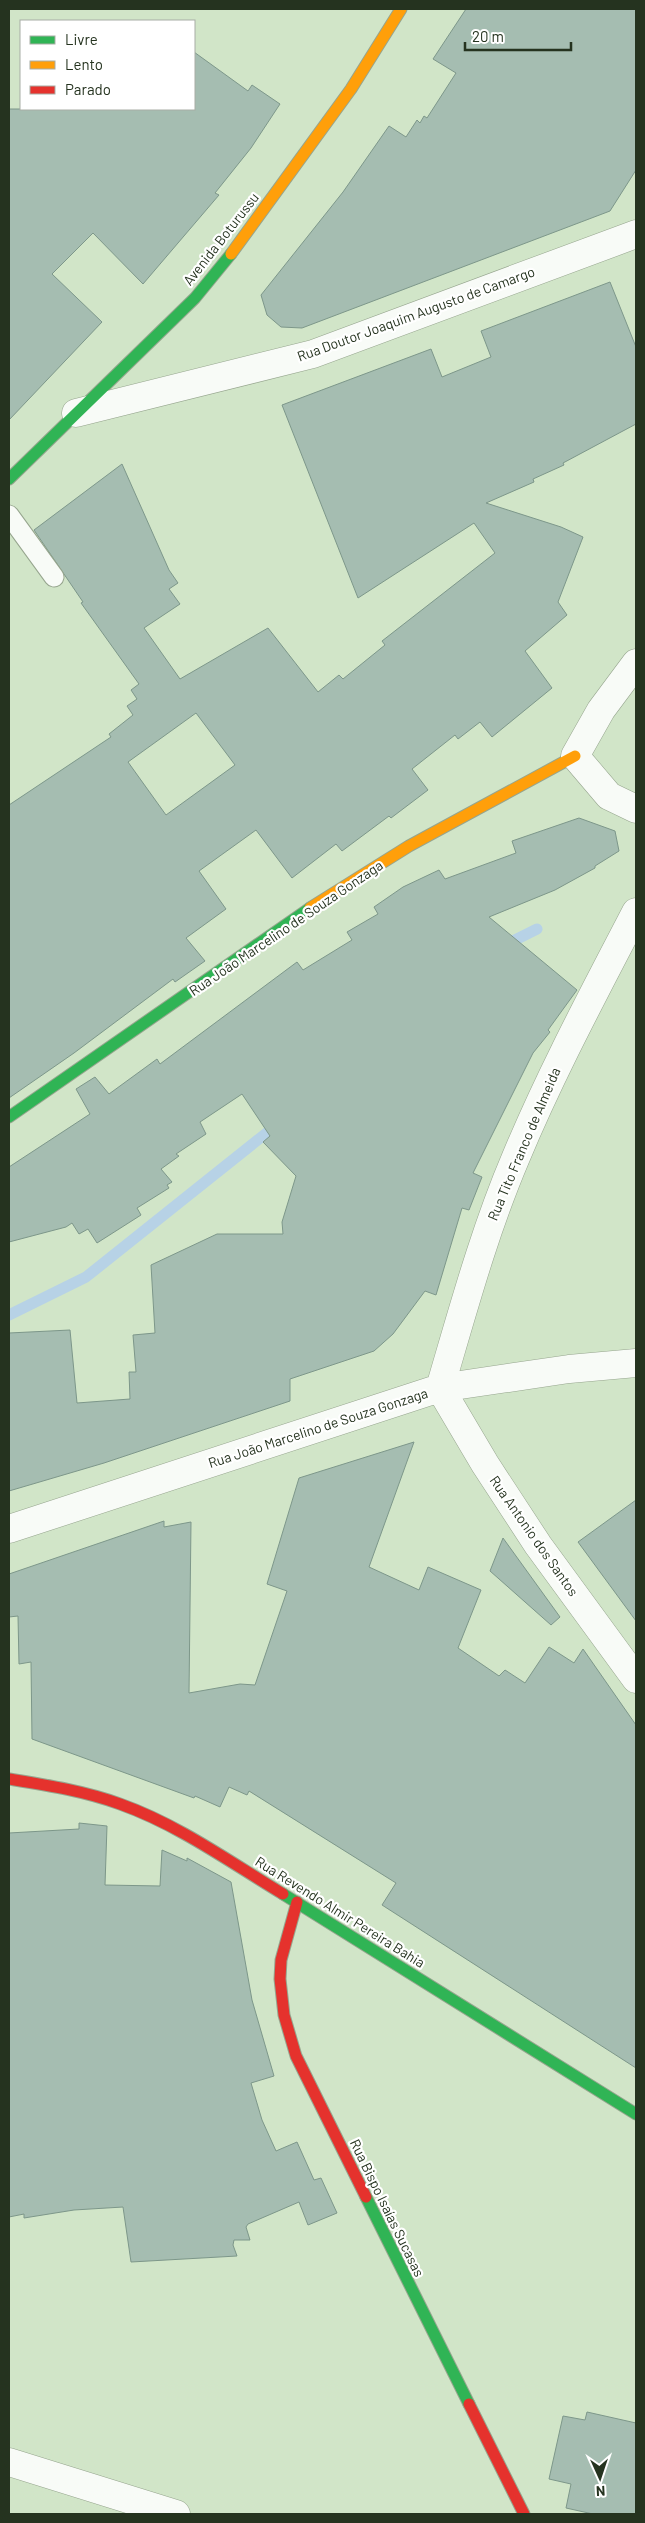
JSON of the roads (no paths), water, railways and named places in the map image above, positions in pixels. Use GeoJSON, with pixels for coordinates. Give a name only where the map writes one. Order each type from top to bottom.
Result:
{"type":"FeatureCollection","features":[{"type":"Feature","properties":{"kind":"street","name":"Avenida Boturussu"},"geometry":{"type":"LineString","coordinates":[[9,479],[194,298],[220,269],[350,90],[401,9]]}},
{"type":"Feature","properties":{"kind":"street","name":"Rua Doutor Joaquim Augusto de Camargo"},"geometry":{"type":"LineString","coordinates":[[76,413],[313,354],[636,234]]}},
{"type":"Feature","properties":{"kind":"street"},"geometry":{"type":"LineString","coordinates":[[636,663],[601,710],[575,756],[609,796],[636,809]]}},
{"type":"Feature","properties":{"kind":"street","name":"Rua João Marcelino de Souza Gonzaga"},"geometry":{"type":"LineString","coordinates":[[9,1117],[319,902],[409,846],[575,756]]}},
{"type":"Feature","properties":{"kind":"street","name":"Rua Tito Franco de Almeida"},"geometry":{"type":"LineString","coordinates":[[440,1388],[483,1242],[516,1157],[559,1061],[636,912]]}},
{"type":"Feature","properties":{"kind":"street","name":"Rua João Marcelino de Souza Gonzaga"},"geometry":{"type":"LineString","coordinates":[[9,1529],[440,1388],[569,1369],[636,1363]]}},
{"type":"Feature","properties":{"kind":"street","name":"Rua Antonio dos Santos"},"geometry":{"type":"LineString","coordinates":[[440,1388],[484,1464],[538,1546],[636,1679]]}},
{"type":"Feature","properties":{"kind":"street","name":"Rua Revendo Almir Pereira Bahia"},"geometry":{"type":"LineString","coordinates":[[9,1778],[58,1787],[120,1804],[184,1833],[636,2114]]}},
{"type":"Feature","properties":{"kind":"street","name":"Rua Bispo Isaías Sucasas"},"geometry":{"type":"LineString","coordinates":[[297,1902],[285,1934],[281,1963],[281,1993],[286,2027],[296,2056],[524,2514]]}},
{"type":"Feature","properties":{"kind":"street"},"geometry":{"type":"LineString","coordinates":[[9,2462],[176,2514]]}},
{"type":"Feature","properties":{"kind":"lane"},"geometry":{"type":"LineString","coordinates":[[9,515],[54,576]]}},
{"type":"Feature","properties":{"kind":"waterway"},"geometry":{"type":"LineString","coordinates":[[503,946],[537,929]]}},
{"type":"Feature","properties":{"kind":"waterway"},"geometry":{"type":"LineString","coordinates":[[9,1315],[86,1277],[279,1123]]}}]}
